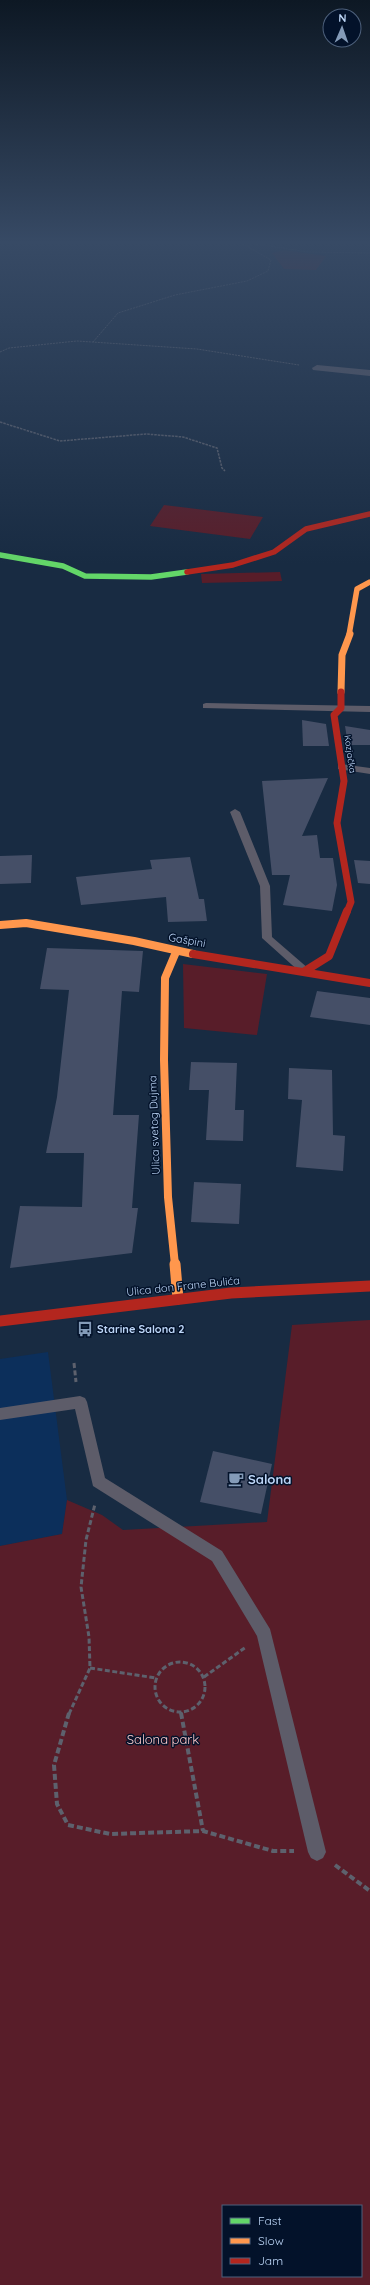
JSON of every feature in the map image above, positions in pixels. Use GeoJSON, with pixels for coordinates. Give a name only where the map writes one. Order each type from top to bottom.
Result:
{"type":"FeatureCollection","features":[{"type":"Feature","properties":{"kind":"street"},"geometry":{"type":"LineString","coordinates":[[317,368],[370,373]]}},
{"type":"Feature","properties":{"kind":"street"},"geometry":{"type":"LineString","coordinates":[[0,556],[62,566],[84,576],[151,577],[233,565],[274,552],[306,529],[370,514]]}},
{"type":"Feature","properties":{"kind":"street","name":"Kozjačka"},"geometry":{"type":"LineString","coordinates":[[305,971],[329,956],[351,902],[337,823],[344,781],[334,716],[341,708],[342,655],[352,627],[357,589],[370,582]]}},
{"type":"Feature","properties":{"kind":"street","name":"Gašpini"},"geometry":{"type":"LineString","coordinates":[[0,925],[26,923],[134,940],[176,952],[305,971],[370,983]]}},
{"type":"Feature","properties":{"kind":"street","name":"Ulica svetog Dujma"},"geometry":{"type":"LineString","coordinates":[[176,952],[165,978],[164,1060],[168,1196],[178,1299]]}},
{"type":"Feature","properties":{"kind":"street","name":"Ulica don Frane Bulića"},"geometry":{"type":"LineString","coordinates":[[0,1321],[118,1304],[273,1289],[370,1286]]}},
{"type":"Feature","properties":{"kind":"lane"},"geometry":{"type":"LineString","coordinates":[[206,706],[370,709]]}},
{"type":"Feature","properties":{"kind":"lane"},"geometry":{"type":"LineString","coordinates":[[342,767],[370,771]]}},
{"type":"Feature","properties":{"kind":"lane"},"geometry":{"type":"LineString","coordinates":[[235,812],[265,886],[267,938],[305,971]]}},
{"type":"Feature","properties":{"kind":"lane"},"geometry":{"type":"LineString","coordinates":[[0,920],[26,923]]}},
{"type":"Feature","properties":{"kind":"lane"},"geometry":{"type":"LineString","coordinates":[[0,1414],[80,1402],[96,1465],[98,1481],[217,1556],[264,1634],[317,1852]]}},
{"type":"Feature","properties":{"kind":"path"},"geometry":{"type":"LineString","coordinates":[[207,351],[317,368]]}},
{"type":"Feature","properties":{"kind":"path"},"geometry":{"type":"LineString","coordinates":[[0,422],[60,442],[146,434],[183,437],[217,448],[222,468],[226,471]]}},
{"type":"Feature","properties":{"kind":"path"},"geometry":{"type":"LineString","coordinates":[[74,1363],[76,1387]]}},
{"type":"Feature","properties":{"kind":"path"},"geometry":{"type":"LineString","coordinates":[[98,1481],[95,1504],[86,1540],[81,1587],[89,1637],[90,1668],[70,1707],[54,1765],[57,1804],[68,1825],[110,1834],[202,1831],[273,1851],[317,1852],[370,1891]]}},
{"type":"Feature","properties":{"kind":"path"},"geometry":{"type":"LineString","coordinates":[[204,1677],[264,1634]]}},
{"type":"Feature","properties":{"kind":"path"},"geometry":{"type":"LineString","coordinates":[[183,1662],[199,1668],[206,1685],[203,1698],[197,1706],[181,1712],[164,1706],[158,1700],[155,1691],[156,1678],[167,1665],[183,1662]]}},
{"type":"Feature","properties":{"kind":"path"},"geometry":{"type":"LineString","coordinates":[[90,1668],[156,1678]]}},
{"type":"Feature","properties":{"kind":"path"},"geometry":{"type":"LineString","coordinates":[[181,1712],[202,1831]]}},
{"type":"Feature","properties":{"kind":"shaded area"},"geometry":{"type":"Polygon","coordinates":[[[48,1352],[67,1500],[62,1534],[0,1546],[0,1359],[48,1352]]]}},
{"type":"Feature","properties":{"kind":"green space"},"geometry":{"type":"Polygon","coordinates":[[[164,505],[263,517],[250,539],[150,526],[164,505]]]}},
{"type":"Feature","properties":{"kind":"green space"},"geometry":{"type":"Polygon","coordinates":[[[280,572],[282,581],[202,583],[201,574],[280,572]]]}},
{"type":"Feature","properties":{"kind":"green space"},"geometry":{"type":"Polygon","coordinates":[[[183,964],[267,974],[257,1035],[184,1028],[183,964]]]}},
{"type":"Feature","properties":{"kind":"green space","name":"Salona park"},"geometry":{"type":"Polygon","coordinates":[[[370,1320],[370,2285],[0,2285],[0,1546],[62,1534],[67,1500],[102,1515],[123,1530],[267,1522],[292,1325],[370,1320]]]}},
{"type":"Feature","properties":{"kind":"building"},"geometry":{"type":"Polygon","coordinates":[[[302,720],[326,724],[329,746],[303,746],[302,720]]]}},
{"type":"Feature","properties":{"kind":"building"},"geometry":{"type":"Polygon","coordinates":[[[345,726],[370,730],[370,745],[348,745],[345,726]]]}},
{"type":"Feature","properties":{"kind":"building"},"geometry":{"type":"Polygon","coordinates":[[[328,778],[302,836],[317,835],[320,858],[333,858],[337,885],[332,911],[283,905],[290,875],[272,875],[262,781],[328,778]]]}},
{"type":"Feature","properties":{"kind":"building"},"geometry":{"type":"Polygon","coordinates":[[[32,855],[31,883],[0,884],[0,856],[32,855]]]}},
{"type":"Feature","properties":{"kind":"building"},"geometry":{"type":"Polygon","coordinates":[[[190,857],[199,899],[204,899],[207,921],[168,922],[166,897],[81,905],[76,877],[152,869],[150,860],[190,857]]]}},
{"type":"Feature","properties":{"kind":"building"},"geometry":{"type":"Polygon","coordinates":[[[354,860],[370,861],[370,884],[358,883],[354,860]]]}},
{"type":"Feature","properties":{"kind":"building"},"geometry":{"type":"Polygon","coordinates":[[[47,948],[143,951],[139,992],[122,991],[113,1115],[139,1115],[132,1208],[138,1208],[132,1253],[10,1268],[20,1206],[82,1207],[84,1153],[46,1153],[57,1097],[69,990],[40,989],[47,948]]]}},
{"type":"Feature","properties":{"kind":"building"},"geometry":{"type":"Polygon","coordinates":[[[317,991],[370,998],[370,1025],[310,1017],[317,991]]]}},
{"type":"Feature","properties":{"kind":"building"},"geometry":{"type":"Polygon","coordinates":[[[191,1062],[237,1063],[235,1110],[244,1110],[243,1141],[206,1140],[209,1090],[189,1090],[191,1062]]]}},
{"type":"Feature","properties":{"kind":"building"},"geometry":{"type":"Polygon","coordinates":[[[289,1068],[332,1070],[333,1135],[345,1136],[343,1171],[296,1167],[302,1100],[288,1099],[289,1068]]]}},
{"type":"Feature","properties":{"kind":"building"},"geometry":{"type":"Polygon","coordinates":[[[194,1182],[241,1184],[239,1224],[191,1222],[194,1182]]]}},
{"type":"Feature","properties":{"kind":"building"},"geometry":{"type":"Polygon","coordinates":[[[213,1451],[272,1464],[261,1514],[200,1502],[213,1451]]]}},
{"type":"Feature","properties":{"kind":"traffic: fast"},"geometry":{"type":"LineString","coordinates":[[0,555],[63,566],[85,576],[151,577],[187,572]]}},
{"type":"Feature","properties":{"kind":"traffic: slow"},"geometry":{"type":"LineString","coordinates":[[341,692],[342,655],[352,627],[357,589],[370,582]]}},
{"type":"Feature","properties":{"kind":"traffic: slow"},"geometry":{"type":"LineString","coordinates":[[0,925],[26,923],[134,941],[193,954]]}},
{"type":"Feature","properties":{"kind":"traffic: slow"},"geometry":{"type":"LineString","coordinates":[[176,952],[165,978],[164,1060],[168,1197],[178,1299]]}},
{"type":"Feature","properties":{"kind":"traffic: jam"},"geometry":{"type":"LineString","coordinates":[[187,572],[233,565],[274,552],[306,529],[370,514]]}},
{"type":"Feature","properties":{"kind":"traffic: jam"},"geometry":{"type":"LineString","coordinates":[[305,971],[329,956],[351,902],[337,823],[344,781],[334,715],[341,708],[341,692]]}},
{"type":"Feature","properties":{"kind":"traffic: jam"},"geometry":{"type":"LineString","coordinates":[[193,954],[370,983]]}},
{"type":"Feature","properties":{"kind":"traffic: jam"},"geometry":{"type":"LineString","coordinates":[[0,1321],[231,1293],[370,1286]]}},
{"type":"Feature","properties":{"kind":"place","name":"Starine Salona 2"},"geometry":{"type":"Point","coordinates":[85,1329]}},
{"type":"Feature","properties":{"kind":"place","name":"Salona"},"geometry":{"type":"Point","coordinates":[236,1479]}}]}
